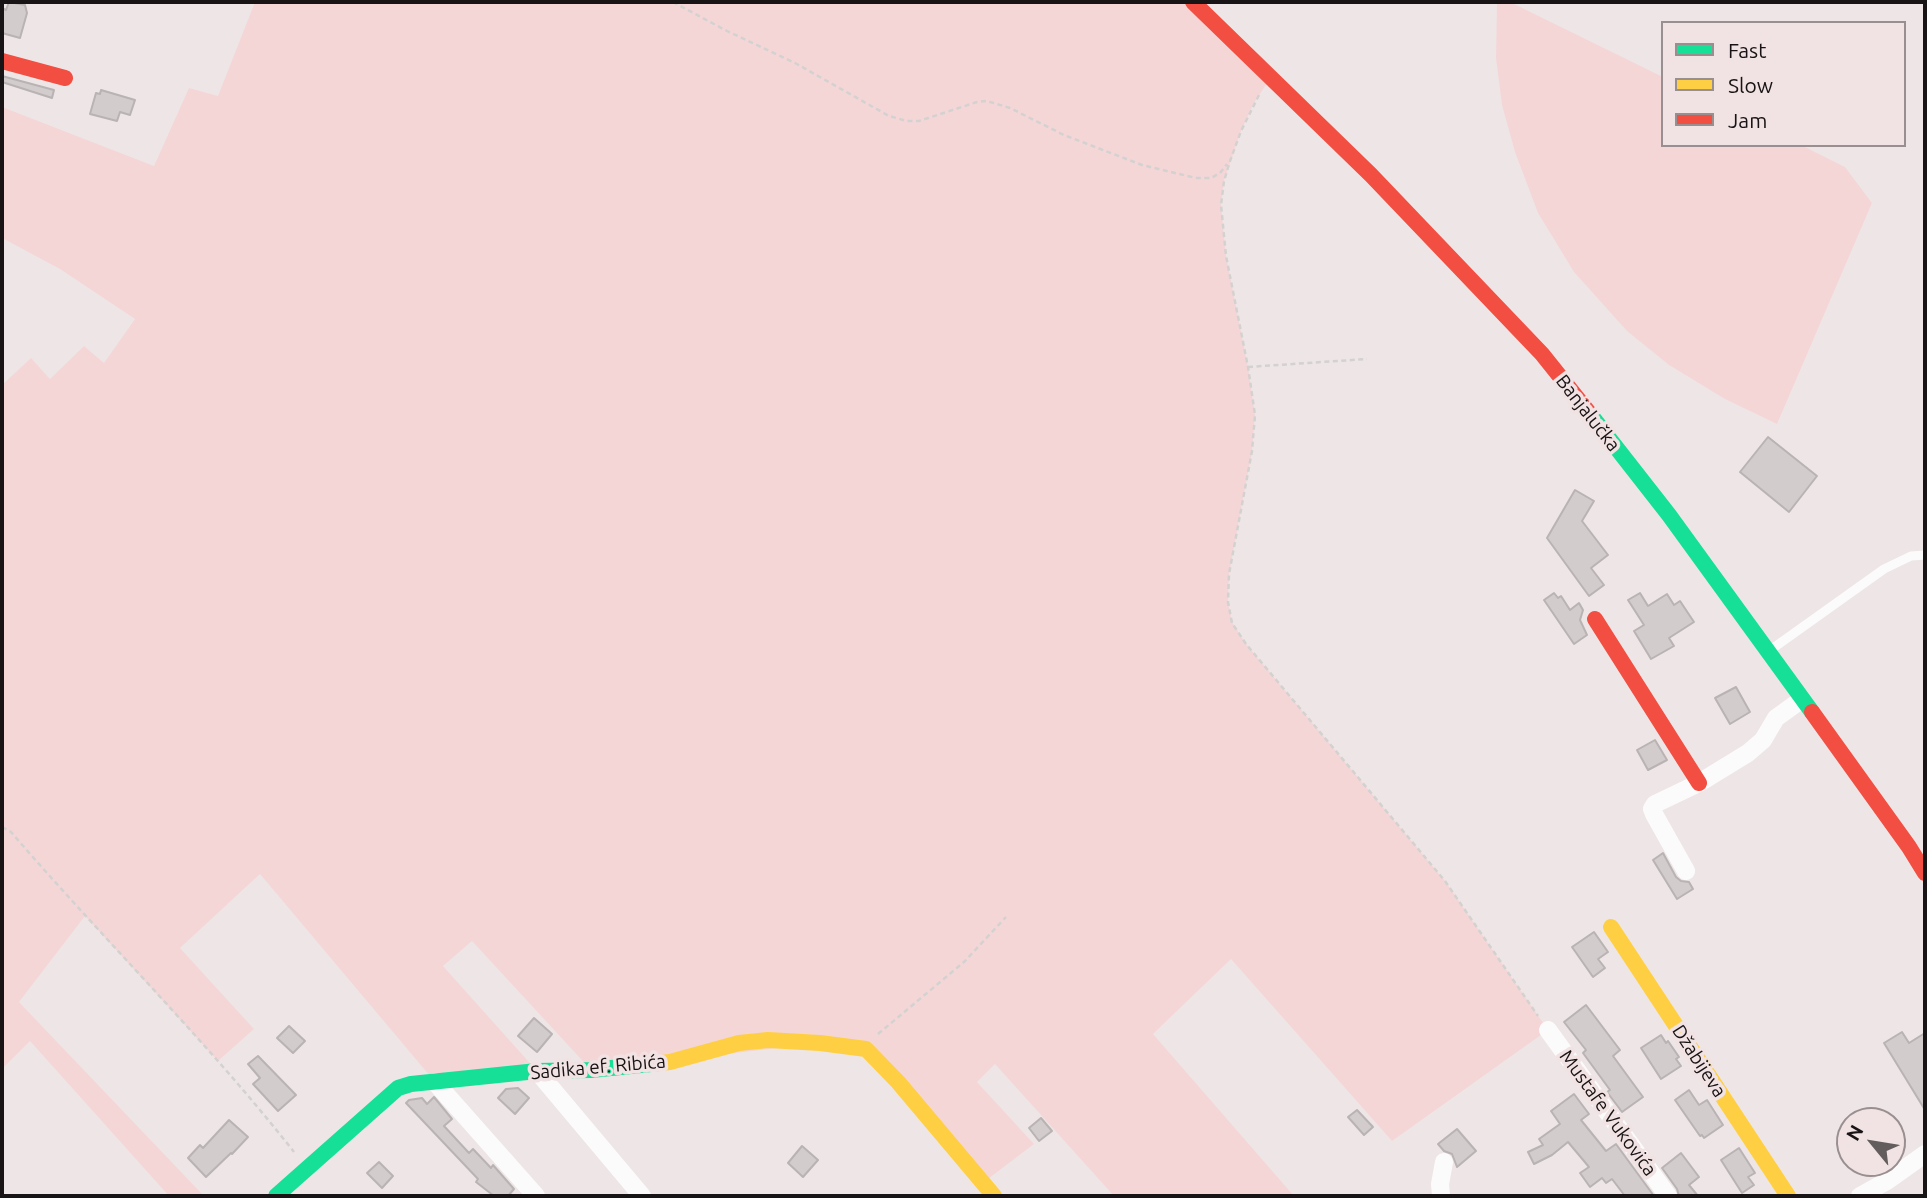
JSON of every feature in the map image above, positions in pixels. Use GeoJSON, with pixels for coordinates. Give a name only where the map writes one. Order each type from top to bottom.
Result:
{"type":"FeatureCollection","features":[{"type":"Feature","properties":{"kind":"street","name":"Banjalučka"},"geometry":{"type":"LineString","coordinates":[[1193,2],[1371,175],[1542,354],[1669,515],[1909,847],[1925,873]]}},
{"type":"Feature","properties":{"kind":"street"},"geometry":{"type":"LineString","coordinates":[[2,61],[65,78]]}},
{"type":"Feature","properties":{"kind":"street"},"geometry":{"type":"LineString","coordinates":[[1595,619],[1699,783]]}},
{"type":"Feature","properties":{"kind":"street"},"geometry":{"type":"LineString","coordinates":[[1686,871],[1651,809],[1655,804],[1699,783],[1748,753],[1763,740],[1776,718],[1801,700]]}},
{"type":"Feature","properties":{"kind":"street","name":"Džabijeva"},"geometry":{"type":"LineString","coordinates":[[1611,927],[1788,1196]]}},
{"type":"Feature","properties":{"kind":"street","name":"Mustafe Vukovića"},"geometry":{"type":"LineString","coordinates":[[1548,1030],[1668,1196]]}},
{"type":"Feature","properties":{"kind":"street","name":"Sadika ef. Ribića"},"geometry":{"type":"LineString","coordinates":[[276,1196],[366,1113],[398,1088],[411,1084],[537,1071],[591,1070],[670,1062],[739,1043],[768,1040],[862,1048]]}},
{"type":"Feature","properties":{"kind":"street"},"geometry":{"type":"LineString","coordinates":[[862,1048],[898,1083],[994,1196]]}},
{"type":"Feature","properties":{"kind":"street"},"geometry":{"type":"LineString","coordinates":[[537,1071],[642,1196]]}},
{"type":"Feature","properties":{"kind":"street"},"geometry":{"type":"LineString","coordinates":[[435,1082],[536,1196]]}},
{"type":"Feature","properties":{"kind":"street"},"geometry":{"type":"LineString","coordinates":[[1860,1196],[1925,1154]]}},
{"type":"Feature","properties":{"kind":"street"},"geometry":{"type":"LineString","coordinates":[[1441,1196],[1444,1162]]}},
{"type":"Feature","properties":{"kind":"lane"},"geometry":{"type":"LineString","coordinates":[[1768,652],[1884,569],[1911,556],[1925,555]]}},
{"type":"Feature","properties":{"kind":"path"},"geometry":{"type":"LineString","coordinates":[[673,2],[796,63],[889,116],[919,121],[976,102],[987,101],[1010,108],[1064,135],[1142,165],[1196,178],[1211,178],[1220,173],[1230,161]]}},
{"type":"Feature","properties":{"kind":"path"},"geometry":{"type":"LineString","coordinates":[[1271,77],[1254,103],[1230,161],[1221,205],[1226,256],[1255,415],[1252,451],[1229,574],[1227,602],[1232,622],[1246,644],[1446,881],[1548,1030]]}},
{"type":"Feature","properties":{"kind":"path"},"geometry":{"type":"LineString","coordinates":[[1248,367],[1367,359]]}},
{"type":"Feature","properties":{"kind":"path"},"geometry":{"type":"LineString","coordinates":[[2,827],[11,832],[181,1020],[267,1116],[307,1167]]}},
{"type":"Feature","properties":{"kind":"path"},"geometry":{"type":"LineString","coordinates":[[862,1048],[964,962],[1006,917]]}},
{"type":"Feature","properties":{"kind":"shaded area"},"geometry":{"type":"Polygon","coordinates":[[[255,2],[1193,2],[1271,77],[1254,103],[1241,131],[1224,181],[1221,205],[1226,256],[1255,415],[1252,451],[1229,574],[1228,602],[1232,622],[1246,644],[1445,881],[1548,1030],[1392,1141],[1231,959],[1153,1034],[1294,1196],[1114,1196],[995,1064],[977,1082],[1034,1144],[984,1182],[866,1049],[820,1043],[591,1070],[472,941],[443,966],[537,1071],[435,1082],[260,874],[180,948],[254,1029],[218,1061],[85,916],[19,1002],[204,1196],[169,1196],[30,1041],[2,1069],[2,385],[31,358],[50,379],[84,346],[104,363],[135,319],[60,269],[2,238],[2,107],[154,166],[189,88],[218,96],[255,2]]]}},
{"type":"Feature","properties":{"kind":"shaded area"},"geometry":{"type":"Polygon","coordinates":[[[1497,2],[1510,2],[1661,76],[1661,147],[1805,147],[1845,167],[1872,203],[1777,424],[1725,399],[1669,365],[1627,331],[1574,272],[1538,213],[1515,152],[1502,105],[1496,58],[1497,2]]]}},
{"type":"Feature","properties":{"kind":"building"},"geometry":{"type":"Polygon","coordinates":[[[9,2],[25,5],[27,13],[20,38],[2,33],[2,8],[6,10],[9,2]]]}},
{"type":"Feature","properties":{"kind":"building"},"geometry":{"type":"Polygon","coordinates":[[[2,76],[54,90],[52,98],[2,82],[2,76]]]}},
{"type":"Feature","properties":{"kind":"building"},"geometry":{"type":"Polygon","coordinates":[[[101,90],[135,100],[130,115],[120,112],[117,121],[90,114],[96,93],[100,94],[101,90]]]}},
{"type":"Feature","properties":{"kind":"building"},"geometry":{"type":"Polygon","coordinates":[[[1768,437],[1817,476],[1789,512],[1740,472],[1768,437]]]}},
{"type":"Feature","properties":{"kind":"building"},"geometry":{"type":"Polygon","coordinates":[[[1575,490],[1594,501],[1582,521],[1608,555],[1591,568],[1604,585],[1589,596],[1547,538],[1575,490]]]}},
{"type":"Feature","properties":{"kind":"building"},"geometry":{"type":"Polygon","coordinates":[[[1554,593],[1558,598],[1561,596],[1570,610],[1579,603],[1583,610],[1580,620],[1587,635],[1574,644],[1544,600],[1554,593]]]}},
{"type":"Feature","properties":{"kind":"building"},"geometry":{"type":"Polygon","coordinates":[[[1640,593],[1648,606],[1667,594],[1674,605],[1680,601],[1694,622],[1669,638],[1674,646],[1651,659],[1634,631],[1644,625],[1628,600],[1640,593]]]}},
{"type":"Feature","properties":{"kind":"building"},"geometry":{"type":"Polygon","coordinates":[[[1736,687],[1750,712],[1730,724],[1715,698],[1736,687]]]}},
{"type":"Feature","properties":{"kind":"building"},"geometry":{"type":"Polygon","coordinates":[[[1655,740],[1667,760],[1648,770],[1637,750],[1655,740]]]}},
{"type":"Feature","properties":{"kind":"building"},"geometry":{"type":"Polygon","coordinates":[[[1663,853],[1676,877],[1689,882],[1693,889],[1677,899],[1653,860],[1663,853]]]}},
{"type":"Feature","properties":{"kind":"building"},"geometry":{"type":"Polygon","coordinates":[[[1594,932],[1608,952],[1598,959],[1605,968],[1593,977],[1572,947],[1594,932]]]}},
{"type":"Feature","properties":{"kind":"building"},"geometry":{"type":"Polygon","coordinates":[[[1586,1005],[1620,1050],[1613,1056],[1643,1097],[1622,1112],[1607,1092],[1610,1090],[1583,1053],[1586,1050],[1564,1022],[1586,1005]]]}},
{"type":"Feature","properties":{"kind":"building"},"geometry":{"type":"Polygon","coordinates":[[[534,1018],[552,1034],[537,1052],[518,1036],[534,1018]]]}},
{"type":"Feature","properties":{"kind":"building"},"geometry":{"type":"Polygon","coordinates":[[[289,1026],[305,1041],[293,1053],[277,1038],[289,1026]]]}},
{"type":"Feature","properties":{"kind":"building"},"geometry":{"type":"Polygon","coordinates":[[[1902,1032],[1909,1043],[1925,1033],[1925,1110],[1884,1043],[1902,1032]]]}},
{"type":"Feature","properties":{"kind":"building"},"geometry":{"type":"Polygon","coordinates":[[[1661,1035],[1679,1057],[1676,1059],[1681,1066],[1661,1079],[1641,1048],[1661,1035]]]}},
{"type":"Feature","properties":{"kind":"building"},"geometry":{"type":"Polygon","coordinates":[[[258,1056],[296,1095],[278,1111],[253,1084],[260,1078],[248,1064],[258,1056]]]}},
{"type":"Feature","properties":{"kind":"building"},"geometry":{"type":"Polygon","coordinates":[[[518,1088],[529,1098],[515,1114],[498,1098],[506,1089],[518,1088]]]}},
{"type":"Feature","properties":{"kind":"building"},"geometry":{"type":"Polygon","coordinates":[[[1689,1090],[1699,1105],[1707,1100],[1723,1125],[1704,1138],[1675,1100],[1689,1090]]]}},
{"type":"Feature","properties":{"kind":"building"},"geometry":{"type":"Polygon","coordinates":[[[1574,1094],[1589,1114],[1581,1120],[1606,1151],[1616,1144],[1654,1196],[1625,1196],[1612,1179],[1606,1183],[1602,1178],[1590,1187],[1580,1173],[1589,1167],[1568,1142],[1552,1155],[1534,1164],[1528,1152],[1543,1145],[1539,1139],[1560,1124],[1551,1111],[1574,1094]]]}},
{"type":"Feature","properties":{"kind":"building"},"geometry":{"type":"Polygon","coordinates":[[[434,1097],[452,1119],[444,1126],[469,1153],[473,1149],[491,1168],[493,1165],[514,1189],[508,1196],[494,1196],[476,1182],[478,1179],[406,1103],[422,1098],[427,1104],[434,1097]]]}},
{"type":"Feature","properties":{"kind":"building"},"geometry":{"type":"Polygon","coordinates":[[[1357,1110],[1373,1127],[1364,1135],[1348,1117],[1357,1110]]]}},
{"type":"Feature","properties":{"kind":"building"},"geometry":{"type":"Polygon","coordinates":[[[1041,1118],[1052,1131],[1039,1141],[1029,1128],[1041,1118]]]}},
{"type":"Feature","properties":{"kind":"building"},"geometry":{"type":"Polygon","coordinates":[[[229,1120],[248,1137],[206,1177],[188,1158],[200,1145],[203,1148],[229,1120]]]}},
{"type":"Feature","properties":{"kind":"building"},"geometry":{"type":"Polygon","coordinates":[[[1457,1129],[1476,1151],[1457,1167],[1452,1154],[1444,1151],[1438,1144],[1457,1129]]]}},
{"type":"Feature","properties":{"kind":"building"},"geometry":{"type":"Polygon","coordinates":[[[802,1146],[818,1160],[803,1177],[788,1163],[802,1146]]]}},
{"type":"Feature","properties":{"kind":"building"},"geometry":{"type":"Polygon","coordinates":[[[1739,1148],[1755,1173],[1748,1177],[1754,1185],[1742,1193],[1721,1160],[1739,1148]]]}},
{"type":"Feature","properties":{"kind":"building"},"geometry":{"type":"Polygon","coordinates":[[[1681,1153],[1699,1177],[1689,1185],[1698,1196],[1679,1196],[1662,1168],[1681,1153]]]}},
{"type":"Feature","properties":{"kind":"building"},"geometry":{"type":"Polygon","coordinates":[[[379,1162],[393,1176],[382,1188],[367,1173],[379,1162]]]}},
{"type":"Feature","properties":{"kind":"traffic: fast"},"geometry":{"type":"LineString","coordinates":[[1590,414],[1669,515],[1812,712]]}},
{"type":"Feature","properties":{"kind":"traffic: fast"},"geometry":{"type":"LineString","coordinates":[[276,1196],[398,1088],[411,1084],[537,1071],[591,1070],[651,1064]]}},
{"type":"Feature","properties":{"kind":"traffic: slow"},"geometry":{"type":"LineString","coordinates":[[1611,927],[1788,1196]]}},
{"type":"Feature","properties":{"kind":"traffic: slow"},"geometry":{"type":"LineString","coordinates":[[651,1064],[670,1062],[739,1043],[768,1040],[866,1049],[898,1082],[994,1196]]}},
{"type":"Feature","properties":{"kind":"traffic: jam"},"geometry":{"type":"LineString","coordinates":[[1193,2],[1371,175],[1542,354],[1590,414]]}},
{"type":"Feature","properties":{"kind":"traffic: jam"},"geometry":{"type":"LineString","coordinates":[[2,61],[65,78]]}},
{"type":"Feature","properties":{"kind":"traffic: jam"},"geometry":{"type":"LineString","coordinates":[[1595,619],[1699,783]]}},
{"type":"Feature","properties":{"kind":"traffic: jam"},"geometry":{"type":"LineString","coordinates":[[1812,712],[1925,873]]}}]}
